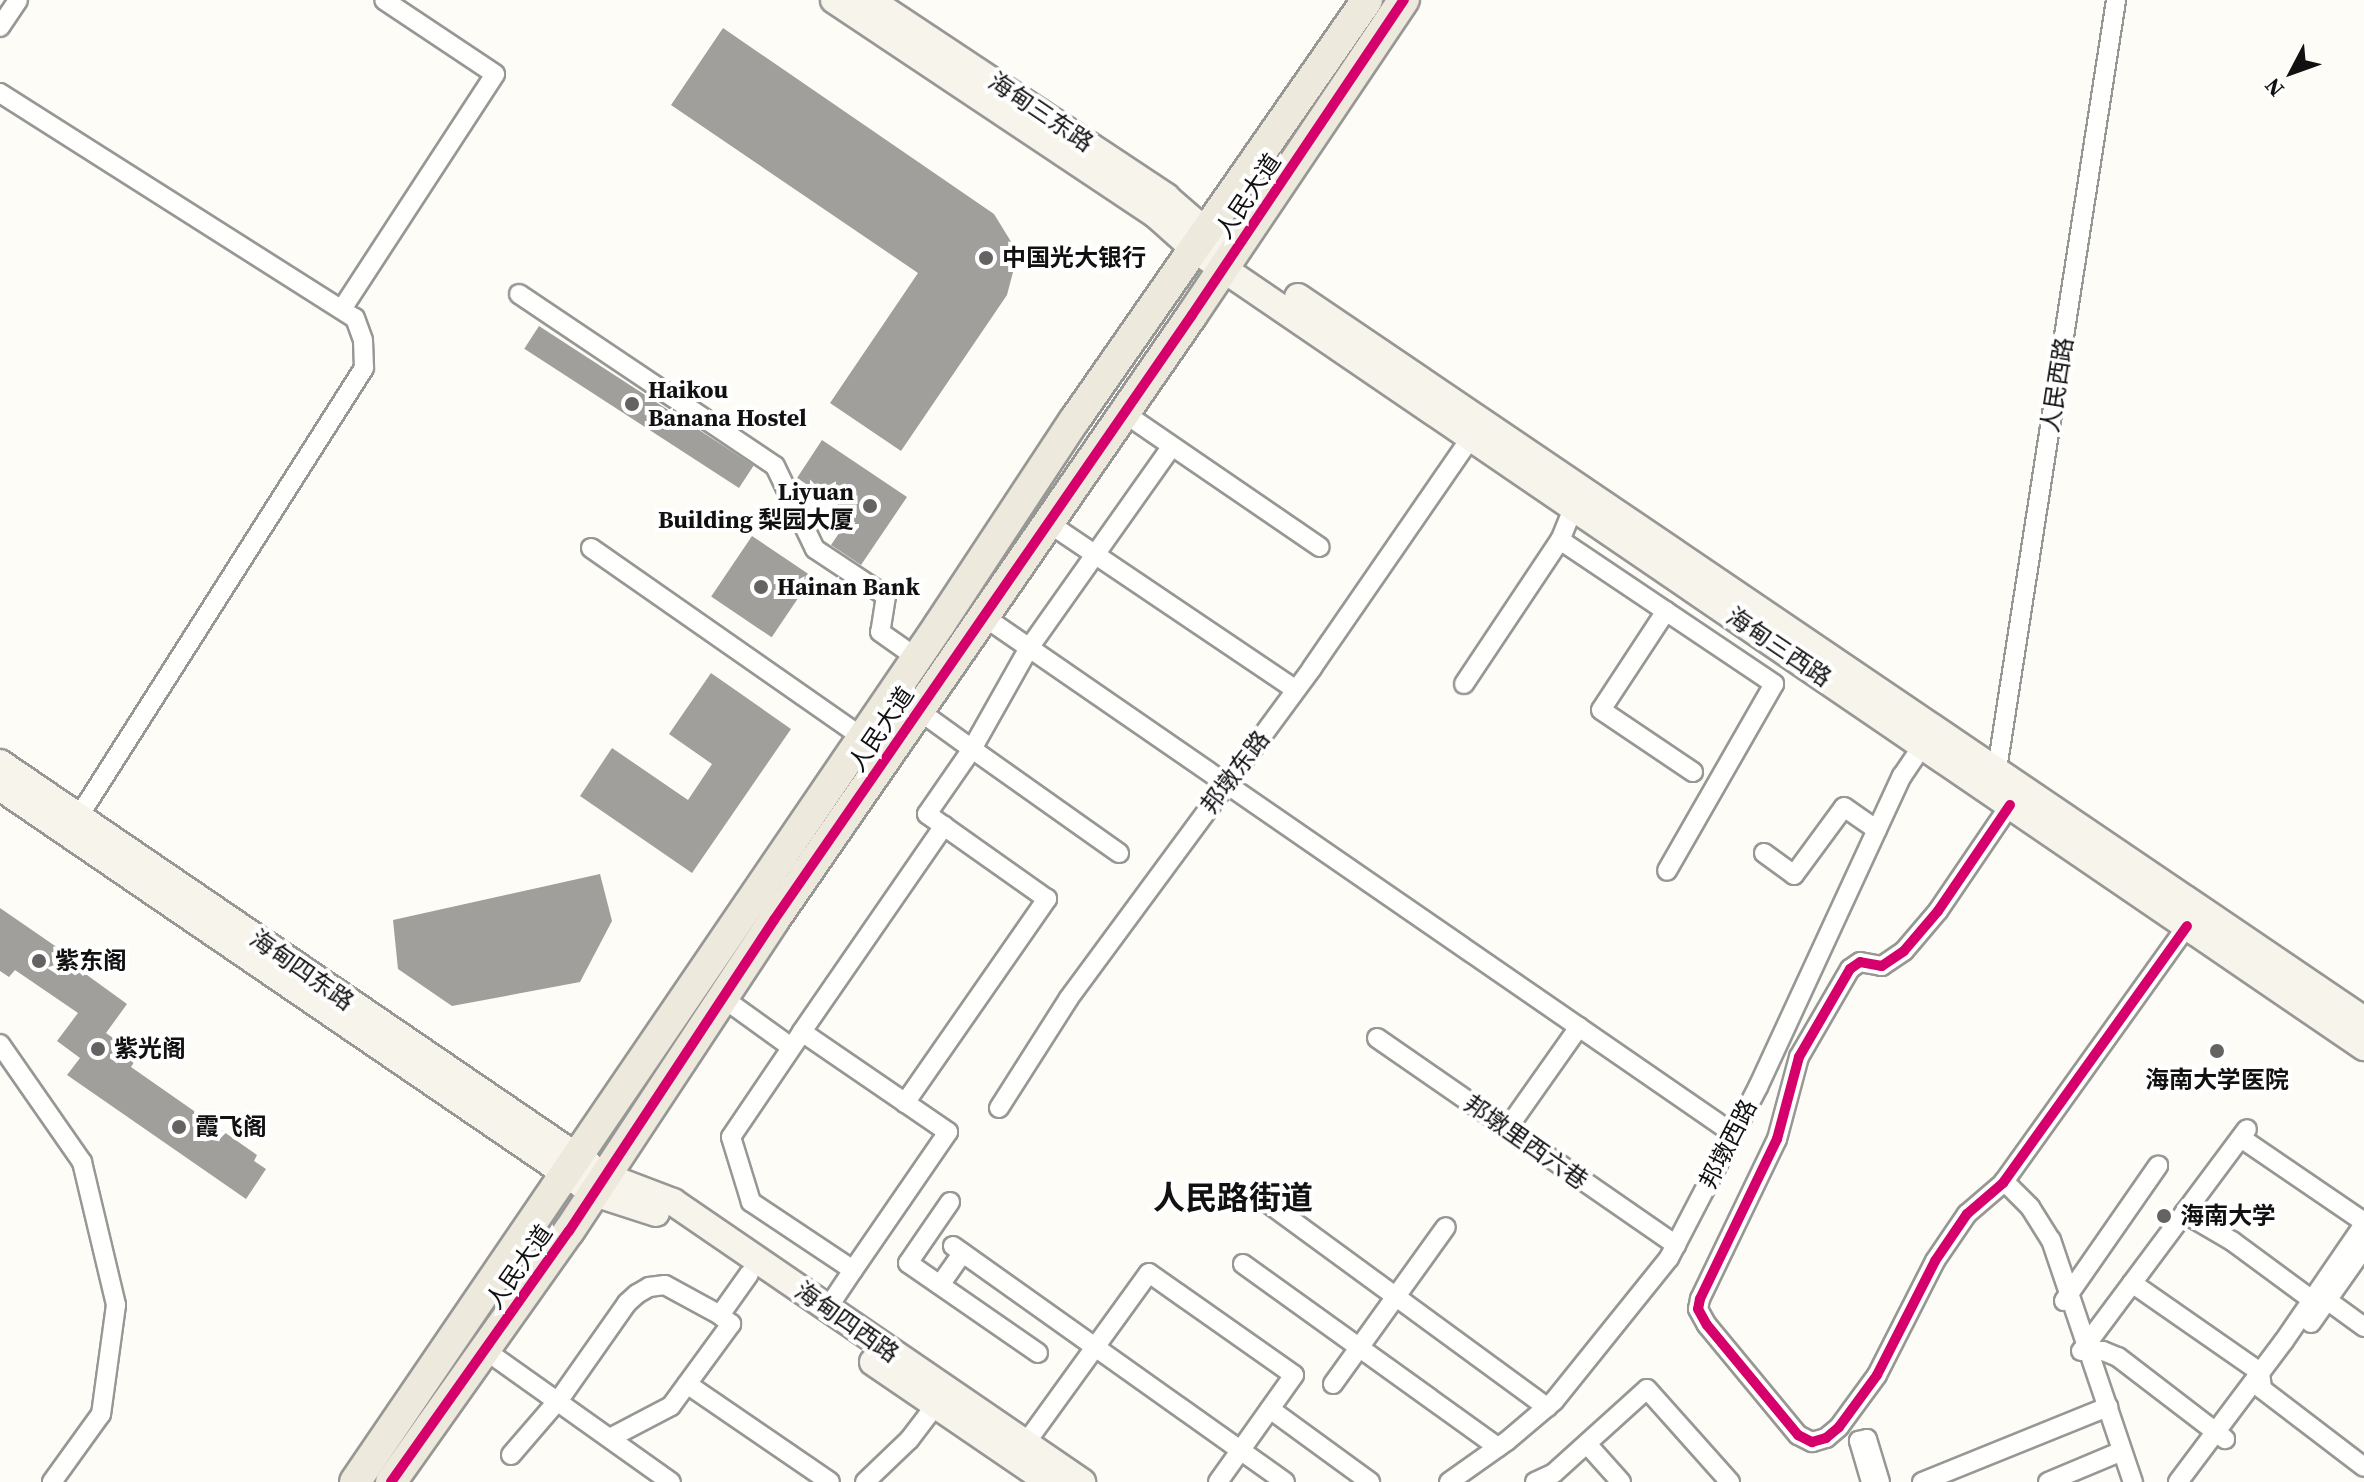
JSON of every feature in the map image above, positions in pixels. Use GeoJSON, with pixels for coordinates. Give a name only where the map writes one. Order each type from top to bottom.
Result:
{"type":"FeatureCollection","features":[{"type":"Feature","properties":{"kind":"main road"},"geometry":{"type":"LineString","coordinates":[[834,0],[1198,240]]}},
{"type":"Feature","properties":{"kind":"main road","name":"海甸三东路"},"geometry":{"type":"LineString","coordinates":[[870,0],[1166,197],[1198,240]]}},
{"type":"Feature","properties":{"kind":"main road","name":"人民大道"},"geometry":{"type":"LineString","coordinates":[[355,1482],[1198,240],[1367,0]]}},
{"type":"Feature","properties":{"kind":"main road","name":"人民大道"},"geometry":{"type":"LineString","coordinates":[[391,1482],[600,1185],[918,710],[1404,0]]}},
{"type":"Feature","properties":{"kind":"main road","name":"海甸三西路"},"geometry":{"type":"LineString","coordinates":[[1198,240],[1472,436],[2364,1047]]}},
{"type":"Feature","properties":{"kind":"main road","name":"海甸三西路"},"geometry":{"type":"LineString","coordinates":[[1228,261],[1997,769],[2364,1020]]}},
{"type":"Feature","properties":{"kind":"main road","name":"海甸四东路"},"geometry":{"type":"LineString","coordinates":[[0,763],[600,1185]]}},
{"type":"Feature","properties":{"kind":"main road","name":"海甸四东路"},"geometry":{"type":"LineString","coordinates":[[0,787],[570,1164]]}},
{"type":"Feature","properties":{"kind":"main road","name":"海甸四西路"},"geometry":{"type":"LineString","coordinates":[[600,1185],[664,1216],[1049,1482]]}},
{"type":"Feature","properties":{"kind":"main road","name":"海甸四西路"},"geometry":{"type":"LineString","coordinates":[[600,1185],[673,1202],[1082,1482]]}},
{"type":"Feature","properties":{"kind":"street"},"geometry":{"type":"LineString","coordinates":[[0,27],[18,0]]}},
{"type":"Feature","properties":{"kind":"street"},"geometry":{"type":"LineString","coordinates":[[342,309],[495,74],[384,0]]}},
{"type":"Feature","properties":{"kind":"street","name":"人民西路"},"geometry":{"type":"LineString","coordinates":[[1997,769],[2116,0]]}},
{"type":"Feature","properties":{"kind":"street"},"geometry":{"type":"LineString","coordinates":[[0,93],[342,309],[355,318],[363,340],[364,368],[79,816]]}},
{"type":"Feature","properties":{"kind":"street"},"geometry":{"type":"LineString","coordinates":[[519,294],[775,466],[815,549],[886,596],[880,632],[917,658]]}},
{"type":"Feature","properties":{"kind":"street"},"geometry":{"type":"LineString","coordinates":[[1124,413],[1320,547]]}},
{"type":"Feature","properties":{"kind":"street","name":"邦墩东路"},"geometry":{"type":"LineString","coordinates":[[999,1108],[1069,998],[1296,690],[1472,436]]}},
{"type":"Feature","properties":{"kind":"street"},"geometry":{"type":"LineString","coordinates":[[905,1103],[1047,899],[927,814],[972,749],[1029,648],[1093,553],[1172,446]]}},
{"type":"Feature","properties":{"kind":"street"},"geometry":{"type":"LineString","coordinates":[[1464,684],[1560,540],[1574,506]]}},
{"type":"Feature","properties":{"kind":"street"},"geometry":{"type":"LineString","coordinates":[[1047,522],[1296,690]]}},
{"type":"Feature","properties":{"kind":"street"},"geometry":{"type":"LineString","coordinates":[[1560,540],[1774,684],[1667,871]]}},
{"type":"Feature","properties":{"kind":"street"},"geometry":{"type":"LineString","coordinates":[[591,548],[862,737]]}},
{"type":"Feature","properties":{"kind":"street"},"geometry":{"type":"LineString","coordinates":[[1666,611],[1601,710],[1693,772]]}},
{"type":"Feature","properties":{"kind":"street"},"geometry":{"type":"LineString","coordinates":[[983,616],[1734,1134]]}},
{"type":"Feature","properties":{"kind":"street"},"geometry":{"type":"LineString","coordinates":[[918,710],[1119,853]]}},
{"type":"Feature","properties":{"kind":"street","name":"邦墩西路"},"geometry":{"type":"LineString","coordinates":[[1449,1482],[1547,1407],[1625,1315],[1676,1245],[1734,1134],[1902,776],[1923,745]]}},
{"type":"Feature","properties":{"kind":"street"},"geometry":{"type":"LineString","coordinates":[[2010,805],[1938,911],[1904,951],[1882,966],[1854,964],[1837,989],[1799,1057],[1777,1139],[1698,1309],[1718,1341],[1798,1435],[1812,1442],[1826,1438],[1839,1427],[1877,1375],[1935,1261],[1967,1214],[2002,1183],[2187,926]]}},
{"type":"Feature","properties":{"kind":"street"},"geometry":{"type":"LineString","coordinates":[[1764,853],[1794,875],[1844,807],[1877,830]]}},
{"type":"Feature","properties":{"kind":"street"},"geometry":{"type":"LineString","coordinates":[[853,1270],[751,1202],[731,1137],[944,826]]}},
{"type":"Feature","properties":{"kind":"street"},"geometry":{"type":"LineString","coordinates":[[723,998],[905,1103],[948,1132],[827,1309]]}},
{"type":"Feature","properties":{"kind":"street"},"geometry":{"type":"LineString","coordinates":[[1507,1129],[1579,1027]]}},
{"type":"Feature","properties":{"kind":"street","name":"邦墩里西六巷"},"geometry":{"type":"LineString","coordinates":[[1377,1038],[1676,1245]]}},
{"type":"Feature","properties":{"kind":"street"},"geometry":{"type":"LineString","coordinates":[[0,1044],[82,1162],[116,1305],[101,1414],[52,1482]]}},
{"type":"Feature","properties":{"kind":"street"},"geometry":{"type":"LineString","coordinates":[[2085,1349],[2244,1133],[2364,1223],[2320,1300]]}},
{"type":"Feature","properties":{"kind":"street"},"geometry":{"type":"LineString","coordinates":[[2067,1298],[2158,1166]]}},
{"type":"Feature","properties":{"kind":"street"},"geometry":{"type":"LineString","coordinates":[[2002,1183],[2043,1224],[2104,1409],[2133,1482]]}},
{"type":"Feature","properties":{"kind":"street"},"geometry":{"type":"LineString","coordinates":[[950,1202],[908,1263],[1038,1353]]}},
{"type":"Feature","properties":{"kind":"street"},"geometry":{"type":"LineString","coordinates":[[1268,1203],[1547,1407]]}},
{"type":"Feature","properties":{"kind":"street"},"geometry":{"type":"LineString","coordinates":[[2184,1213],[2364,1327]]}},
{"type":"Feature","properties":{"kind":"street"},"geometry":{"type":"LineString","coordinates":[[1333,1384],[1446,1227]]}},
{"type":"Feature","properties":{"kind":"street"},"geometry":{"type":"LineString","coordinates":[[2178,1482],[2220,1435],[2320,1300],[2364,1248]]}},
{"type":"Feature","properties":{"kind":"street"},"geometry":{"type":"LineString","coordinates":[[940,1285],[958,1249],[1285,1482]]}},
{"type":"Feature","properties":{"kind":"street"},"geometry":{"type":"LineString","coordinates":[[1243,1264],[1498,1447]]}},
{"type":"Feature","properties":{"kind":"street"},"geometry":{"type":"LineString","coordinates":[[1025,1444],[1149,1273],[1294,1375],[1218,1482]]}},
{"type":"Feature","properties":{"kind":"street"},"geometry":{"type":"LineString","coordinates":[[720,1315],[749,1274]]}},
{"type":"Feature","properties":{"kind":"street"},"geometry":{"type":"LineString","coordinates":[[2132,1283],[2261,1380],[2364,1467]]}},
{"type":"Feature","properties":{"kind":"street"},"geometry":{"type":"LineString","coordinates":[[511,1455],[557,1401],[627,1303],[649,1287],[665,1285],[731,1324],[671,1406],[610,1438]]}},
{"type":"Feature","properties":{"kind":"street"},"geometry":{"type":"LineString","coordinates":[[2085,1349],[2118,1357],[2220,1435]]}},
{"type":"Feature","properties":{"kind":"street"},"geometry":{"type":"LineString","coordinates":[[485,1350],[671,1482]]}},
{"type":"Feature","properties":{"kind":"street"},"geometry":{"type":"LineString","coordinates":[[687,1384],[830,1482]]}},
{"type":"Feature","properties":{"kind":"street"},"geometry":{"type":"LineString","coordinates":[[1535,1482],[1554,1473],[1647,1389],[1730,1482]]}},
{"type":"Feature","properties":{"kind":"street"},"geometry":{"type":"LineString","coordinates":[[865,1482],[909,1440],[935,1406]]}},
{"type":"Feature","properties":{"kind":"street"},"geometry":{"type":"LineString","coordinates":[[1270,1409],[1370,1482]]}},
{"type":"Feature","properties":{"kind":"street"},"geometry":{"type":"LineString","coordinates":[[1922,1482],[2104,1409]]}},
{"type":"Feature","properties":{"kind":"street"},"geometry":{"type":"LineString","coordinates":[[2192,1482],[2220,1435]]}},
{"type":"Feature","properties":{"kind":"street"},"geometry":{"type":"LineString","coordinates":[[1871,1482],[1859,1441],[1867,1439],[1880,1482]]}},
{"type":"Feature","properties":{"kind":"street"},"geometry":{"type":"LineString","coordinates":[[1587,1444],[1621,1482]]}},
{"type":"Feature","properties":{"kind":"street"},"geometry":{"type":"LineString","coordinates":[[2048,1482],[2121,1457]]}},
{"type":"Feature","properties":{"kind":"street"},"geometry":{"type":"LineString","coordinates":[[2073,1482],[2121,1457]]}},
{"type":"Feature","properties":{"kind":"street"},"geometry":{"type":"LineString","coordinates":[[2121,1457],[2125,1482]]}},
{"type":"Feature","properties":{"kind":"building"},"geometry":{"type":"Polygon","coordinates":[[[723,28],[994,214],[1018,253],[1007,295],[901,451],[830,403],[918,273],[671,105],[723,28]]]}},
{"type":"Feature","properties":{"kind":"building"},"geometry":{"type":"Polygon","coordinates":[[[539,326],[754,465],[739,488],[524,349],[539,326]]]}},
{"type":"Feature","properties":{"kind":"building","name":"Liyuan Building 梨园大厦"},"geometry":{"type":"Polygon","coordinates":[[[822,440],[907,497],[861,565],[831,545],[852,514],[797,478],[822,440]]]}},
{"type":"Feature","properties":{"kind":"building","name":"Hainan Bank"},"geometry":{"type":"Polygon","coordinates":[[[752,536],[813,577],[772,637],[711,597],[752,536]]]}},
{"type":"Feature","properties":{"kind":"building"},"geometry":{"type":"Polygon","coordinates":[[[711,673],[791,729],[692,873],[580,796],[612,748],[688,800],[712,764],[669,734],[711,673]]]}},
{"type":"Feature","properties":{"kind":"building"},"geometry":{"type":"Polygon","coordinates":[[[600,874],[612,921],[580,982],[452,1006],[398,969],[393,920],[600,874]]]}},
{"type":"Feature","properties":{"kind":"building"},"geometry":{"type":"Polygon","coordinates":[[[0,908],[90,970],[87,975],[127,1004],[106,1033],[138,1056],[131,1067],[257,1155],[254,1161],[266,1169],[246,1199],[67,1075],[80,1058],[57,1041],[78,1013],[15,970],[9,977],[0,971],[0,908]]]}},
{"type":"Feature","properties":{"kind":"cycle path"},"geometry":{"type":"LineString","coordinates":[[391,1482],[569,1231],[774,920],[1192,315],[1404,0]]}},
{"type":"Feature","properties":{"kind":"cycle path"},"geometry":{"type":"LineString","coordinates":[[2010,805],[1938,911],[1904,951],[1882,966],[1860,962],[1850,969],[1799,1057],[1777,1139],[1700,1299],[1698,1309],[1707,1325],[1798,1435],[1812,1442],[1826,1438],[1839,1427],[1877,1375],[1935,1261],[1967,1214],[2003,1183],[2187,926]]}},
{"type":"Feature","properties":{"kind":"place","name":"中国光大银行"},"geometry":{"type":"Point","coordinates":[986,258]}},
{"type":"Feature","properties":{"kind":"place","name":"Haikou Banana Hostel"},"geometry":{"type":"Point","coordinates":[632,404]}},
{"type":"Feature","properties":{"kind":"place","name":"Liyuan Building 梨园大厦"},"geometry":{"type":"Point","coordinates":[870,506]}},
{"type":"Feature","properties":{"kind":"place","name":"Hainan Bank"},"geometry":{"type":"Point","coordinates":[761,587]}},
{"type":"Feature","properties":{"kind":"place","name":"紫东阁"},"geometry":{"type":"Point","coordinates":[39,961]}},
{"type":"Feature","properties":{"kind":"place","name":"紫光阁"},"geometry":{"type":"Point","coordinates":[98,1049]}},
{"type":"Feature","properties":{"kind":"place","name":"海南大学医院"},"geometry":{"type":"Point","coordinates":[2217,1051]}},
{"type":"Feature","properties":{"kind":"place","name":"霞飞阁"},"geometry":{"type":"Point","coordinates":[179,1127]}},
{"type":"Feature","properties":{"kind":"place","name":"海南大学"},"geometry":{"type":"Point","coordinates":[2164,1216]}},
{"type":"Feature","properties":{"kind":"district","name":"人民路街道"},"geometry":{"type":"Point","coordinates":[1233,1198]}}]}
